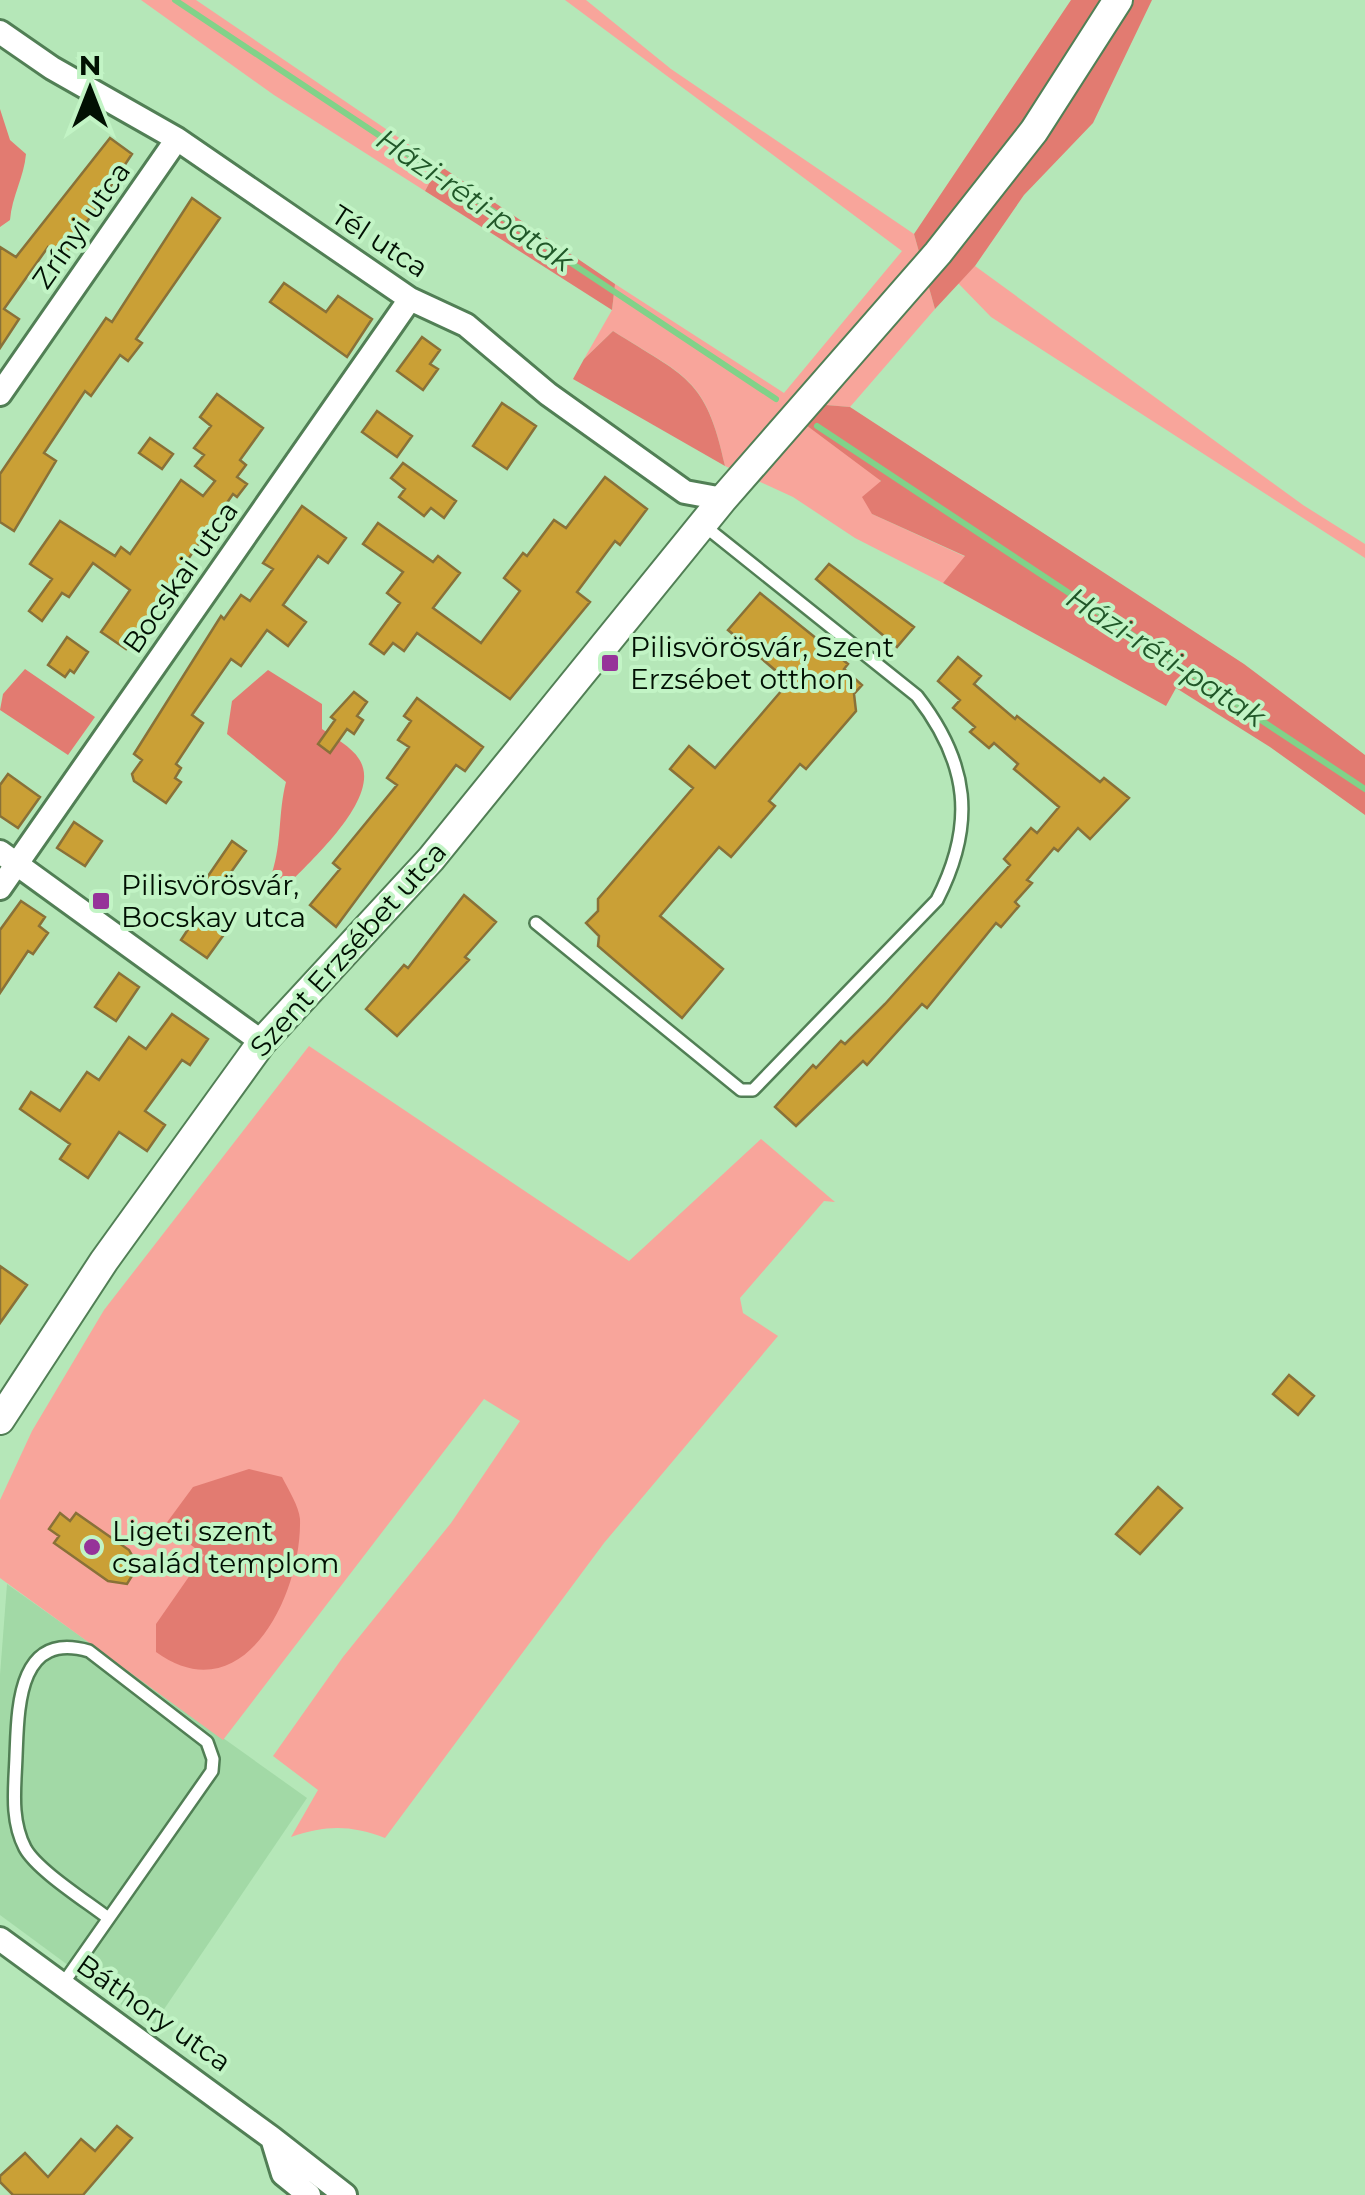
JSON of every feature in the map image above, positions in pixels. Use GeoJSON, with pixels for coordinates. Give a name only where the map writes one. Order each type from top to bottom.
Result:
{"type":"FeatureCollection","features":[{"type":"Feature","properties":{"kind":"street","name":"Szent Erzsébet utca"},"geometry":{"type":"LineString","coordinates":[[0,1420],[104,1261],[262,1042],[430,859],[702,524],[994,183],[1034,131],[1118,0]]}},
{"type":"Feature","properties":{"kind":"street","name":"Tél utca"},"geometry":{"type":"LineString","coordinates":[[0,32],[52,68],[176,139],[410,299],[466,325],[548,394],[686,492],[724,499]]}},
{"type":"Feature","properties":{"kind":"street","name":"Zrínyi utca"},"geometry":{"type":"LineString","coordinates":[[0,394],[176,139]]}},
{"type":"Feature","properties":{"kind":"street","name":"Bocskai utca"},"geometry":{"type":"LineString","coordinates":[[0,888],[8,858],[410,299]]}},
{"type":"Feature","properties":{"kind":"street"},"geometry":{"type":"LineString","coordinates":[[8,858],[262,1042]]}},
{"type":"Feature","properties":{"kind":"street","name":"Báthory utca"},"geometry":{"type":"LineString","coordinates":[[0,1939],[345,2195]]}},
{"type":"Feature","properties":{"kind":"street","name":"Báthory utca"},"geometry":{"type":"LineString","coordinates":[[272,2138],[283,2174],[309,2195]]}},
{"type":"Feature","properties":{"kind":"lane"},"geometry":{"type":"LineString","coordinates":[[536,923],[741,1090],[752,1090],[937,900],[951,872],[961,837],[961,796],[952,748],[934,718],[917,696],[702,524]]}},
{"type":"Feature","properties":{"kind":"lane"},"geometry":{"type":"LineString","coordinates":[[62,1985],[212,1771],[213,1759],[207,1742],[89,1651],[71,1646],[54,1650],[39,1660],[22,1684],[14,1817],[28,1853],[108,1918]]}},
{"type":"Feature","properties":{"kind":"shaded area"},"geometry":{"type":"Polygon","coordinates":[[[141,0],[196,0],[439,165],[425,191],[274,95],[141,0]]]}},
{"type":"Feature","properties":{"kind":"shaded area"},"geometry":{"type":"Polygon","coordinates":[[[565,0],[586,0],[671,69],[914,234],[935,309],[850,407],[826,405],[881,482],[872,514],[966,557],[943,583],[855,538],[793,497],[725,466],[710,414],[700,396],[676,370],[659,359],[613,331],[584,359],[612,310],[615,284],[784,393],[902,251],[565,0]]]}},
{"type":"Feature","properties":{"kind":"shaded area"},"geometry":{"type":"Polygon","coordinates":[[[1071,0],[1152,0],[1093,123],[1024,195],[975,266],[935,309],[914,234],[1071,0]]]}},
{"type":"Feature","properties":{"kind":"shaded area"},"geometry":{"type":"Polygon","coordinates":[[[0,109],[10,140],[26,154],[10,220],[0,227],[0,109]]]}},
{"type":"Feature","properties":{"kind":"shaded area"},"geometry":{"type":"Polygon","coordinates":[[[439,165],[615,284],[612,310],[425,191],[439,165]]]}},
{"type":"Feature","properties":{"kind":"shaded area"},"geometry":{"type":"Polygon","coordinates":[[[975,266],[1303,505],[1365,544],[1365,558],[991,317],[958,283],[975,266]]]}},
{"type":"Feature","properties":{"kind":"shaded area"},"geometry":{"type":"Polygon","coordinates":[[[613,331],[689,382],[710,414],[725,466],[573,379],[584,359],[613,331]]]}},
{"type":"Feature","properties":{"kind":"shaded area"},"geometry":{"type":"Polygon","coordinates":[[[826,405],[850,407],[1244,664],[1365,755],[1365,815],[1270,747],[1176,688],[1166,706],[943,583],[965,556],[872,514],[862,497],[881,481],[806,425],[826,405]]]}},
{"type":"Feature","properties":{"kind":"shaded area"},"geometry":{"type":"Polygon","coordinates":[[[25,669],[95,717],[68,755],[0,710],[3,694],[25,669]]]}},
{"type":"Feature","properties":{"kind":"shaded area"},"geometry":{"type":"Polygon","coordinates":[[[268,670],[322,704],[322,729],[356,755],[364,774],[354,809],[287,886],[272,873],[286,782],[227,734],[232,701],[268,670]]]}},
{"type":"Feature","properties":{"kind":"shaded area"},"geometry":{"type":"Polygon","coordinates":[[[309,1046],[629,1261],[761,1139],[835,1202],[824,1201],[740,1298],[743,1313],[778,1336],[604,1543],[385,1838],[338,1828],[291,1837],[318,1790],[273,1756],[343,1657],[451,1523],[520,1421],[484,1399],[223,1740],[0,1578],[0,1500],[32,1431],[104,1310],[309,1046]]]}},
{"type":"Feature","properties":{"kind":"shaded area"},"geometry":{"type":"Polygon","coordinates":[[[249,1469],[282,1477],[298,1509],[298,1549],[291,1581],[261,1638],[240,1658],[215,1668],[187,1667],[156,1652],[156,1624],[204,1555],[165,1525],[193,1487],[249,1469]]]}},
{"type":"Feature","properties":{"kind":"shaded area"},"geometry":{"type":"Polygon","coordinates":[[[7,1584],[307,1798],[152,2027],[0,1915],[0,1675],[7,1584]]]}},
{"type":"Feature","properties":{"kind":"building"},"geometry":{"type":"Polygon","coordinates":[[[110,138],[132,154],[63,258],[48,247],[4,309],[19,319],[0,348],[0,247],[16,257],[110,138]]]}},
{"type":"Feature","properties":{"kind":"building"},"geometry":{"type":"Polygon","coordinates":[[[192,198],[220,218],[136,339],[142,343],[128,361],[120,355],[91,396],[85,391],[44,453],[56,461],[14,531],[0,522],[0,474],[106,318],[112,322],[192,198]]]}},
{"type":"Feature","properties":{"kind":"building"},"geometry":{"type":"Polygon","coordinates":[[[284,283],[326,312],[338,296],[372,319],[347,357],[270,302],[284,283]]]}},
{"type":"Feature","properties":{"kind":"building"},"geometry":{"type":"Polygon","coordinates":[[[422,337],[440,350],[430,364],[438,369],[423,390],[397,371],[422,337]]]}},
{"type":"Feature","properties":{"kind":"building"},"geometry":{"type":"Polygon","coordinates":[[[217,394],[263,428],[240,460],[246,465],[237,477],[247,484],[237,497],[233,494],[126,649],[101,632],[130,590],[93,563],[69,597],[62,593],[42,621],[29,611],[52,579],[30,564],[60,521],[115,556],[121,547],[130,554],[181,480],[203,496],[215,481],[195,466],[204,455],[194,448],[211,426],[200,417],[217,394]]]}},
{"type":"Feature","properties":{"kind":"building"},"geometry":{"type":"Polygon","coordinates":[[[502,403],[536,426],[507,469],[473,446],[502,403]]]}},
{"type":"Feature","properties":{"kind":"building"},"geometry":{"type":"Polygon","coordinates":[[[377,411],[412,436],[397,457],[362,432],[377,411]]]}},
{"type":"Feature","properties":{"kind":"building"},"geometry":{"type":"Polygon","coordinates":[[[150,438],[173,454],[162,469],[139,453],[150,438]]]}},
{"type":"Feature","properties":{"kind":"building"},"geometry":{"type":"Polygon","coordinates":[[[403,463],[456,501],[444,518],[431,508],[424,516],[399,497],[405,489],[391,478],[403,463]]]}},
{"type":"Feature","properties":{"kind":"building"},"geometry":{"type":"Polygon","coordinates":[[[605,477],[647,509],[620,545],[615,541],[577,592],[590,602],[510,699],[417,633],[404,651],[393,643],[384,654],[370,644],[400,603],[387,593],[403,572],[363,544],[378,523],[433,562],[438,556],[460,573],[433,608],[481,643],[520,591],[504,578],[523,553],[527,556],[554,520],[566,528],[605,477]]]}},
{"type":"Feature","properties":{"kind":"building"},"geometry":{"type":"Polygon","coordinates":[[[302,506],[346,538],[328,563],[318,556],[283,605],[306,622],[288,646],[267,630],[241,666],[231,659],[192,715],[203,723],[176,764],[181,768],[175,778],[181,782],[166,803],[134,781],[132,774],[142,760],[134,754],[221,616],[224,619],[241,595],[250,601],[273,569],[263,563],[302,506]]]}},
{"type":"Feature","properties":{"kind":"building"},"geometry":{"type":"Polygon","coordinates":[[[829,564],[914,627],[897,647],[816,579],[829,564]]]}},
{"type":"Feature","properties":{"kind":"building"},"geometry":{"type":"Polygon","coordinates":[[[760,593],[848,664],[844,669],[862,685],[854,694],[856,711],[806,769],[800,764],[769,801],[775,806],[731,857],[719,847],[660,916],[723,969],[682,1018],[598,946],[599,936],[586,923],[598,911],[598,899],[693,788],[670,769],[689,746],[715,768],[789,682],[728,630],[760,593]]]}},
{"type":"Feature","properties":{"kind":"building"},"geometry":{"type":"Polygon","coordinates":[[[67,637],[88,652],[74,673],[70,670],[65,677],[48,665],[67,637]]]}},
{"type":"Feature","properties":{"kind":"building"},"geometry":{"type":"Polygon","coordinates":[[[958,657],[981,676],[974,684],[1015,719],[1017,716],[1100,782],[1104,778],[1129,798],[1090,839],[1078,828],[1058,851],[1054,848],[1027,880],[1032,883],[1015,902],[1019,906],[1001,927],[996,923],[927,1008],[922,1004],[867,1065],[863,1061],[796,1126],[775,1107],[813,1065],[816,1068],[841,1041],[845,1044],[885,1004],[1010,865],[1004,859],[1031,828],[1037,833],[1059,807],[1014,769],[1018,764],[994,743],[989,748],[970,732],[975,727],[953,708],[960,700],[938,681],[958,657]]]}},
{"type":"Feature","properties":{"kind":"building"},"geometry":{"type":"Polygon","coordinates":[[[354,692],[367,702],[357,716],[363,720],[354,734],[347,729],[330,753],[318,744],[335,720],[331,717],[354,692]]]}},
{"type":"Feature","properties":{"kind":"building"},"geometry":{"type":"Polygon","coordinates":[[[417,698],[483,747],[465,771],[456,765],[336,927],[310,905],[340,869],[333,863],[397,785],[387,778],[409,747],[398,740],[411,721],[404,716],[417,698]]]}},
{"type":"Feature","properties":{"kind":"building"},"geometry":{"type":"Polygon","coordinates":[[[8,774],[40,797],[18,828],[0,816],[0,785],[8,774]]]}},
{"type":"Feature","properties":{"kind":"building"},"geometry":{"type":"Polygon","coordinates":[[[74,822],[102,841],[85,866],[57,848],[74,822]]]}},
{"type":"Feature","properties":{"kind":"building"},"geometry":{"type":"Polygon","coordinates":[[[232,841],[246,851],[219,889],[206,879],[232,841]]]}},
{"type":"Feature","properties":{"kind":"building"},"geometry":{"type":"Polygon","coordinates":[[[464,895],[496,922],[465,957],[469,960],[397,1036],[366,1009],[404,965],[408,968],[464,895]]]}},
{"type":"Feature","properties":{"kind":"building"},"geometry":{"type":"Polygon","coordinates":[[[21,901],[45,917],[39,926],[48,933],[33,954],[28,951],[0,993],[0,930],[21,901]]]}},
{"type":"Feature","properties":{"kind":"building"},"geometry":{"type":"Polygon","coordinates":[[[198,914],[225,933],[207,958],[181,940],[198,914]]]}},
{"type":"Feature","properties":{"kind":"building"},"geometry":{"type":"Polygon","coordinates":[[[119,973],[139,987],[116,1021],[95,1007],[119,973]]]}},
{"type":"Feature","properties":{"kind":"building"},"geometry":{"type":"Polygon","coordinates":[[[172,1014],[208,1039],[190,1065],[182,1060],[145,1111],[165,1125],[147,1151],[119,1132],[88,1178],[60,1159],[70,1144],[20,1109],[31,1092],[60,1111],[87,1072],[99,1080],[129,1037],[146,1049],[172,1014]]]}},
{"type":"Feature","properties":{"kind":"building"},"geometry":{"type":"Polygon","coordinates":[[[0,1266],[27,1285],[0,1323],[0,1266]]]}},
{"type":"Feature","properties":{"kind":"building"},"geometry":{"type":"Polygon","coordinates":[[[1289,1375],[1314,1396],[1298,1415],[1273,1394],[1289,1375]]]}},
{"type":"Feature","properties":{"kind":"building"},"geometry":{"type":"Polygon","coordinates":[[[1158,1487],[1182,1508],[1140,1554],[1116,1534],[1158,1487]]]}},
{"type":"Feature","properties":{"kind":"building","name":"Ligeti szent család templom"},"geometry":{"type":"Polygon","coordinates":[[[60,1513],[70,1521],[76,1513],[129,1550],[138,1566],[127,1584],[108,1581],[54,1543],[59,1536],[49,1529],[60,1513]]]}},
{"type":"Feature","properties":{"kind":"building"},"geometry":{"type":"Polygon","coordinates":[[[117,2126],[132,2138],[83,2195],[13,2195],[0,2182],[0,2176],[25,2153],[48,2177],[81,2139],[95,2151],[117,2126]]]}},
{"type":"Feature","properties":{"kind":"waterway","name":"Házi-réti-patak"},"geometry":{"type":"LineString","coordinates":[[175,0],[776,399]]}},
{"type":"Feature","properties":{"kind":"waterway","name":"Házi-réti-patak"},"geometry":{"type":"LineString","coordinates":[[817,426],[1365,789]]}},
{"type":"Feature","properties":{"kind":"place","name":"Pilisvörösvár, Szent Erzsébet otthon"},"geometry":{"type":"Point","coordinates":[610,663]}},
{"type":"Feature","properties":{"kind":"place","name":"Pilisvörösvár, Bocskay utca"},"geometry":{"type":"Point","coordinates":[101,901]}},
{"type":"Feature","properties":{"kind":"place","name":"Ligeti szent család templom"},"geometry":{"type":"Point","coordinates":[92,1547]}}]}
